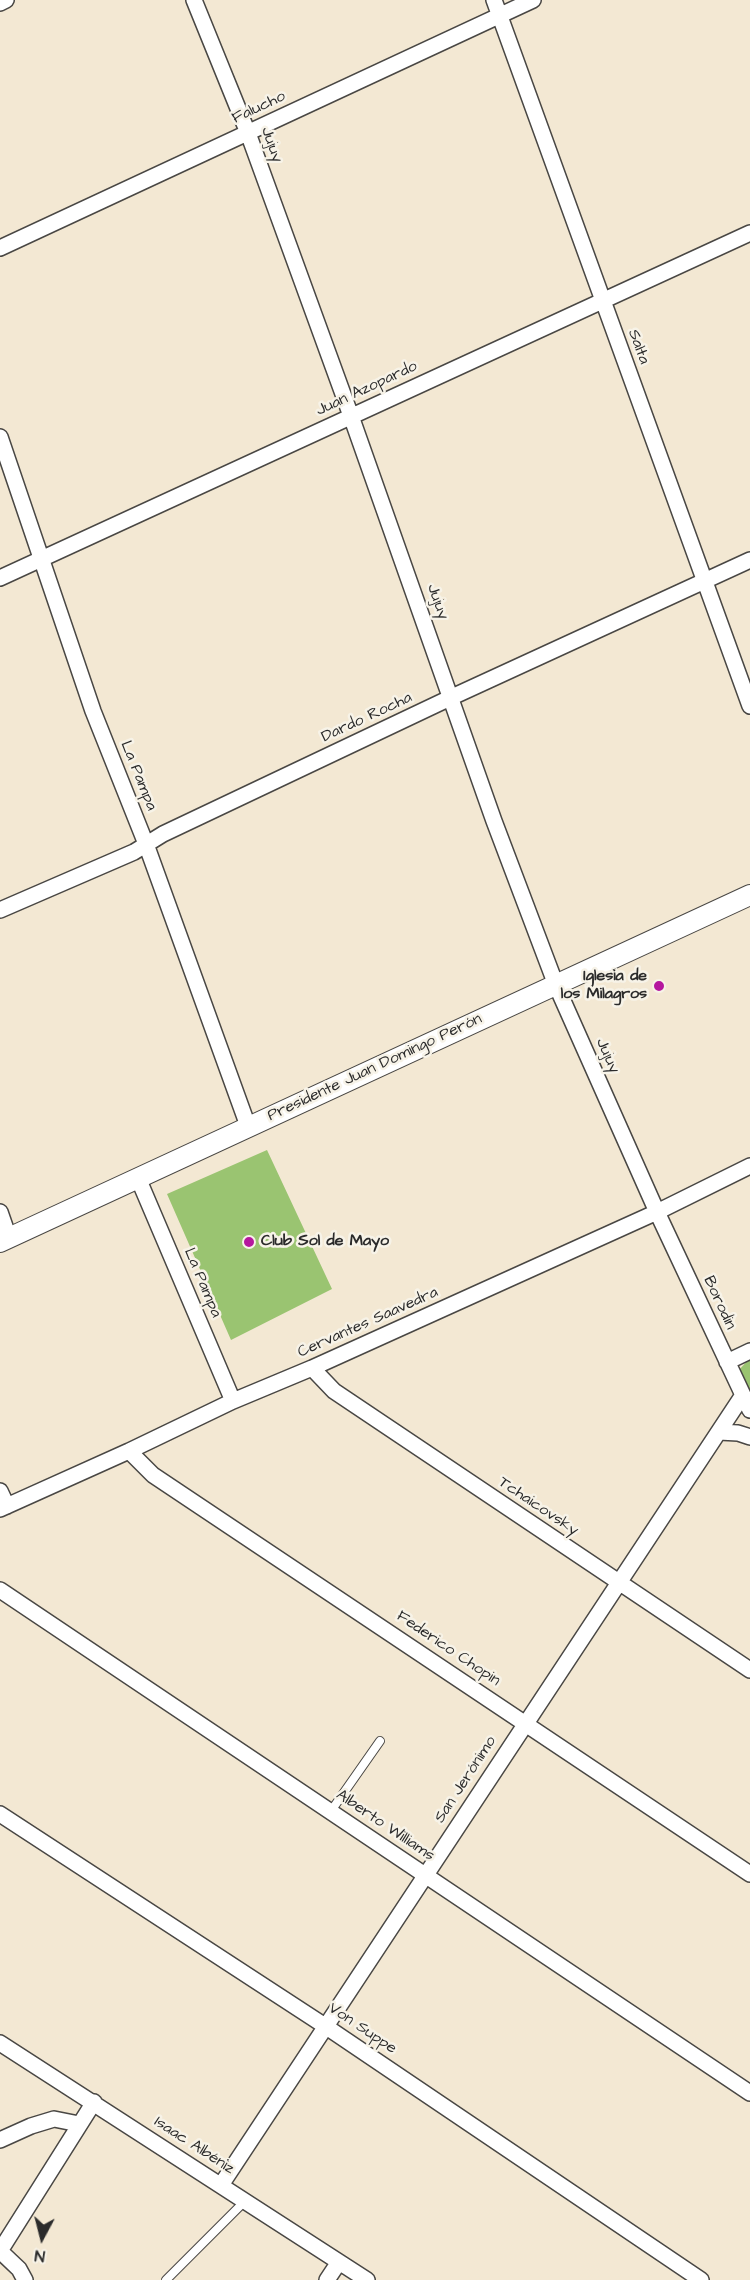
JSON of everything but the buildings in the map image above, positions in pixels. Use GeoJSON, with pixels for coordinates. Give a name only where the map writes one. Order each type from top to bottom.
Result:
{"type":"FeatureCollection","features":[{"type":"Feature","properties":{"kind":"street"},"geometry":{"type":"LineString","coordinates":[[0,3],[6,0]]}},
{"type":"Feature","properties":{"kind":"street","name":"Jujuy"},"geometry":{"type":"LineString","coordinates":[[194,0],[248,133],[452,697],[494,821],[556,985],[657,1212]]}},
{"type":"Feature","properties":{"kind":"street","name":"Salta"},"geometry":{"type":"LineString","coordinates":[[494,0],[750,706]]}},
{"type":"Feature","properties":{"kind":"street","name":"Falucho"},"geometry":{"type":"LineString","coordinates":[[0,248],[533,0]]}},
{"type":"Feature","properties":{"kind":"street","name":"Juan Azopardo"},"geometry":{"type":"LineString","coordinates":[[0,578],[750,232]]}},
{"type":"Feature","properties":{"kind":"street","name":"La Pampa"},"geometry":{"type":"LineString","coordinates":[[0,437],[93,711],[146,844],[248,1126]]}},
{"type":"Feature","properties":{"kind":"street","name":"Dardo Rocha"},"geometry":{"type":"LineString","coordinates":[[0,910],[134,852],[163,834],[452,697],[750,560]]}},
{"type":"Feature","properties":{"kind":"street","name":"Presidente Juan Domingo Perón"},"geometry":{"type":"LineString","coordinates":[[4,1240],[750,896]]}},
{"type":"Feature","properties":{"kind":"street","name":"Cervantes Saavedra"},"geometry":{"type":"LineString","coordinates":[[3,1507],[129,1451],[233,1401],[312,1368],[657,1212],[750,1166]]}},
{"type":"Feature","properties":{"kind":"street","name":"La Pampa"},"geometry":{"type":"LineString","coordinates":[[138,1178],[233,1401]]}},
{"type":"Feature","properties":{"kind":"street"},"geometry":{"type":"LineString","coordinates":[[0,1212],[4,1240]]}},
{"type":"Feature","properties":{"kind":"street","name":"Borodin"},"geometry":{"type":"LineString","coordinates":[[657,1212],[750,1410]]}},
{"type":"Feature","properties":{"kind":"street"},"geometry":{"type":"LineString","coordinates":[[727,1362],[750,1351]]}},
{"type":"Feature","properties":{"kind":"street","name":"Tchaicovsky"},"geometry":{"type":"LineString","coordinates":[[312,1368],[334,1391],[750,1670]]}},
{"type":"Feature","properties":{"kind":"street","name":"San Jerónimo"},"geometry":{"type":"LineString","coordinates":[[221,2185],[743,1395]]}},
{"type":"Feature","properties":{"kind":"street"},"geometry":{"type":"LineString","coordinates":[[719,1432],[738,1433],[750,1437]]}},
{"type":"Feature","properties":{"kind":"street","name":"Federico Chopin"},"geometry":{"type":"LineString","coordinates":[[129,1451],[153,1474],[750,1874]]}},
{"type":"Feature","properties":{"kind":"street"},"geometry":{"type":"LineString","coordinates":[[0,1491],[3,1507]]}},
{"type":"Feature","properties":{"kind":"street","name":"Alberto Williams"},"geometry":{"type":"LineString","coordinates":[[0,1590],[750,2093]]}},
{"type":"Feature","properties":{"kind":"street","name":"Von Suppe"},"geometry":{"type":"LineString","coordinates":[[0,1814],[325,2026],[700,2280]]}},
{"type":"Feature","properties":{"kind":"street","name":"Isaac Albéniz"},"geometry":{"type":"LineString","coordinates":[[0,2043],[368,2280]]}},
{"type":"Feature","properties":{"kind":"street"},"geometry":{"type":"LineString","coordinates":[[25,2280],[19,2269],[0,2251],[94,2102]]}},
{"type":"Feature","properties":{"kind":"street"},"geometry":{"type":"LineString","coordinates":[[0,2140],[31,2126],[54,2119],[79,2124]]}},
{"type":"Feature","properties":{"kind":"street"},"geometry":{"type":"LineString","coordinates":[[327,2280],[339,2262]]}},
{"type":"Feature","properties":{"kind":"lane"},"geometry":{"type":"LineString","coordinates":[[331,1812],[380,1741]]}},
{"type":"Feature","properties":{"kind":"lane"},"geometry":{"type":"LineString","coordinates":[[166,2280],[245,2201]]}},
{"type":"Feature","properties":{"kind":"green space","name":"Club Sol de Mayo"},"geometry":{"type":"Polygon","coordinates":[[[267,1150],[332,1289],[231,1340],[167,1194],[267,1150]]]}},
{"type":"Feature","properties":{"kind":"green space"},"geometry":{"type":"Polygon","coordinates":[[[750,1358],[750,1392],[738,1371],[750,1358]]]}},
{"type":"Feature","properties":{"kind":"place","name":"Iglesia de los Milagros"},"geometry":{"type":"Point","coordinates":[659,986]}},
{"type":"Feature","properties":{"kind":"place","name":"Club Sol de Mayo"},"geometry":{"type":"Point","coordinates":[249,1242]}}]}
